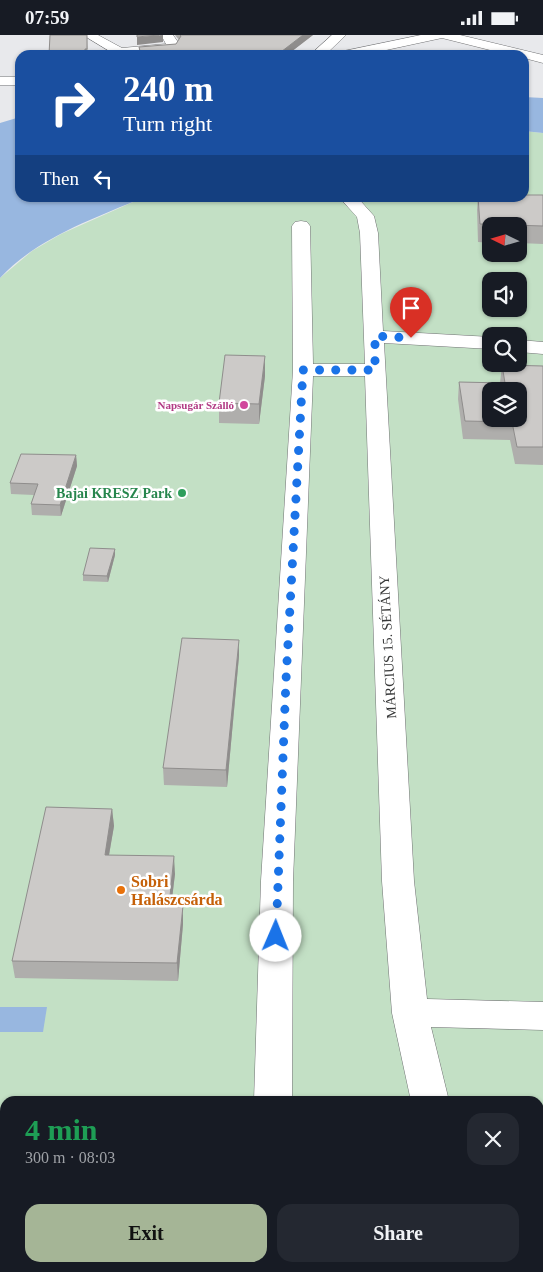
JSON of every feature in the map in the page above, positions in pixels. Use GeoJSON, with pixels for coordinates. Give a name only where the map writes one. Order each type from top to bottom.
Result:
{"type":"FeatureCollection","features":[{"type":"Feature","properties":{"kind":"street"},"geometry":{"type":"LineString","coordinates":[[88,35],[113,50]]}},
{"type":"Feature","properties":{"kind":"street"},"geometry":{"type":"LineString","coordinates":[[150,50],[171,47],[173,45],[167,35]]}},
{"type":"Feature","properties":{"kind":"street"},"geometry":{"type":"LineString","coordinates":[[323,50],[340,35]]}},
{"type":"Feature","properties":{"kind":"street"},"geometry":{"type":"LineString","coordinates":[[368,50],[440,35]]}},
{"type":"Feature","properties":{"kind":"street"},"geometry":{"type":"LineString","coordinates":[[444,35],[506,50]]}},
{"type":"Feature","properties":{"kind":"street"},"geometry":{"type":"LineString","coordinates":[[529,56],[543,59]]}},
{"type":"Feature","properties":{"kind":"street"},"geometry":{"type":"LineString","coordinates":[[529,66],[543,66]]}},
{"type":"Feature","properties":{"kind":"street"},"geometry":{"type":"LineString","coordinates":[[0,81],[15,81]]}},
{"type":"Feature","properties":{"kind":"street","name":"MÁRCIUS 15. SÉTÁNY"},"geometry":{"type":"LineString","coordinates":[[352,202],[365,216],[370,233],[398,881],[410,1013],[429,1096]]}},
{"type":"Feature","properties":{"kind":"street"},"geometry":{"type":"LineString","coordinates":[[273,1096],[277,881],[303,370],[302,226]]}},
{"type":"Feature","properties":{"kind":"street"},"geometry":{"type":"LineString","coordinates":[[375,336],[482,342]]}},
{"type":"Feature","properties":{"kind":"street"},"geometry":{"type":"LineString","coordinates":[[527,347],[543,348]]}},
{"type":"Feature","properties":{"kind":"street"},"geometry":{"type":"LineString","coordinates":[[303,370],[375,370]]}},
{"type":"Feature","properties":{"kind":"street"},"geometry":{"type":"LineString","coordinates":[[410,1013],[543,1016]]}},
{"type":"Feature","properties":{"kind":"green space"},"geometry":{"type":"Polygon","coordinates":[[[529,132],[543,133],[543,1096],[0,1096],[0,278],[32,251],[61,234],[133,202],[529,202],[529,132]]]}},
{"type":"Feature","properties":{"kind":"water"},"geometry":{"type":"Polygon","coordinates":[[[529,97],[543,98],[543,133],[529,132],[529,97]]]}},
{"type":"Feature","properties":{"kind":"water"},"geometry":{"type":"Polygon","coordinates":[[[15,118],[15,202],[132,202],[85,222],[48,241],[15,264],[0,278],[0,123],[15,118]]]}},
{"type":"Feature","properties":{"kind":"water"},"geometry":{"type":"Polygon","coordinates":[[[0,1007],[47,1007],[43,1032],[0,1032],[0,1007]]]}},
{"type":"Feature","properties":{"kind":"building"},"geometry":{"type":"Polygon","coordinates":[[[50,35],[87,35],[87,49],[85,50],[49,50],[50,35]]]}},
{"type":"Feature","properties":{"kind":"building"},"geometry":{"type":"Polygon","coordinates":[[[137,35],[159,35],[137,37],[137,35]]]}},
{"type":"Feature","properties":{"kind":"building"},"geometry":{"type":"Polygon","coordinates":[[[303,35],[284,50],[140,50],[139,47],[176,44],[181,36],[303,35]]]}},
{"type":"Feature","properties":{"kind":"building"},"geometry":{"type":"Polygon","coordinates":[[[529,195],[543,195],[543,226],[528,226],[528,217],[482,217],[482,224],[480,224],[478,202],[529,202],[529,195]]]}},
{"type":"Feature","properties":{"kind":"building"},"geometry":{"type":"Polygon","coordinates":[[[225,355],[265,356],[259,404],[219,403],[225,355]]]}},
{"type":"Feature","properties":{"kind":"building"},"geometry":{"type":"Polygon","coordinates":[[[527,366],[543,366],[543,447],[517,447],[513,427],[527,427],[527,382],[505,382],[503,372],[527,372],[527,366]]]}},
{"type":"Feature","properties":{"kind":"building"},"geometry":{"type":"Polygon","coordinates":[[[459,382],[482,382],[482,421],[465,421],[459,382]]]}},
{"type":"Feature","properties":{"kind":"building"},"geometry":{"type":"Polygon","coordinates":[[[21,454],[76,455],[60,505],[31,504],[38,484],[10,483],[21,454]]]}},
{"type":"Feature","properties":{"kind":"building"},"geometry":{"type":"Polygon","coordinates":[[[90,548],[115,549],[107,576],[83,575],[90,548]]]}},
{"type":"Feature","properties":{"kind":"building"},"geometry":{"type":"Polygon","coordinates":[[[182,638],[239,640],[226,770],[163,768],[182,638]]]}},
{"type":"Feature","properties":{"kind":"building"},"geometry":{"type":"Polygon","coordinates":[[[46,807],[112,809],[105,855],[174,856],[169,906],[183,906],[177,963],[12,961],[46,807]]]}},
{"type":"Feature","properties":{"kind":"place","name":"Napsugár Szálló"},"geometry":{"type":"Point","coordinates":[244,405]}},
{"type":"Feature","properties":{"kind":"place","name":"Bajai KRESZ Park"},"geometry":{"type":"Point","coordinates":[182,493]}},
{"type":"Feature","properties":{"kind":"place","name":"Sobri Halászcsárda"},"geometry":{"type":"Point","coordinates":[121,890]}},
{"type":"Feature","properties":{"kind":"route"},"geometry":{"type":"LineString","coordinates":[[276,936],[286,680],[303,370],[375,370],[375,336],[411,338]]}}]}
